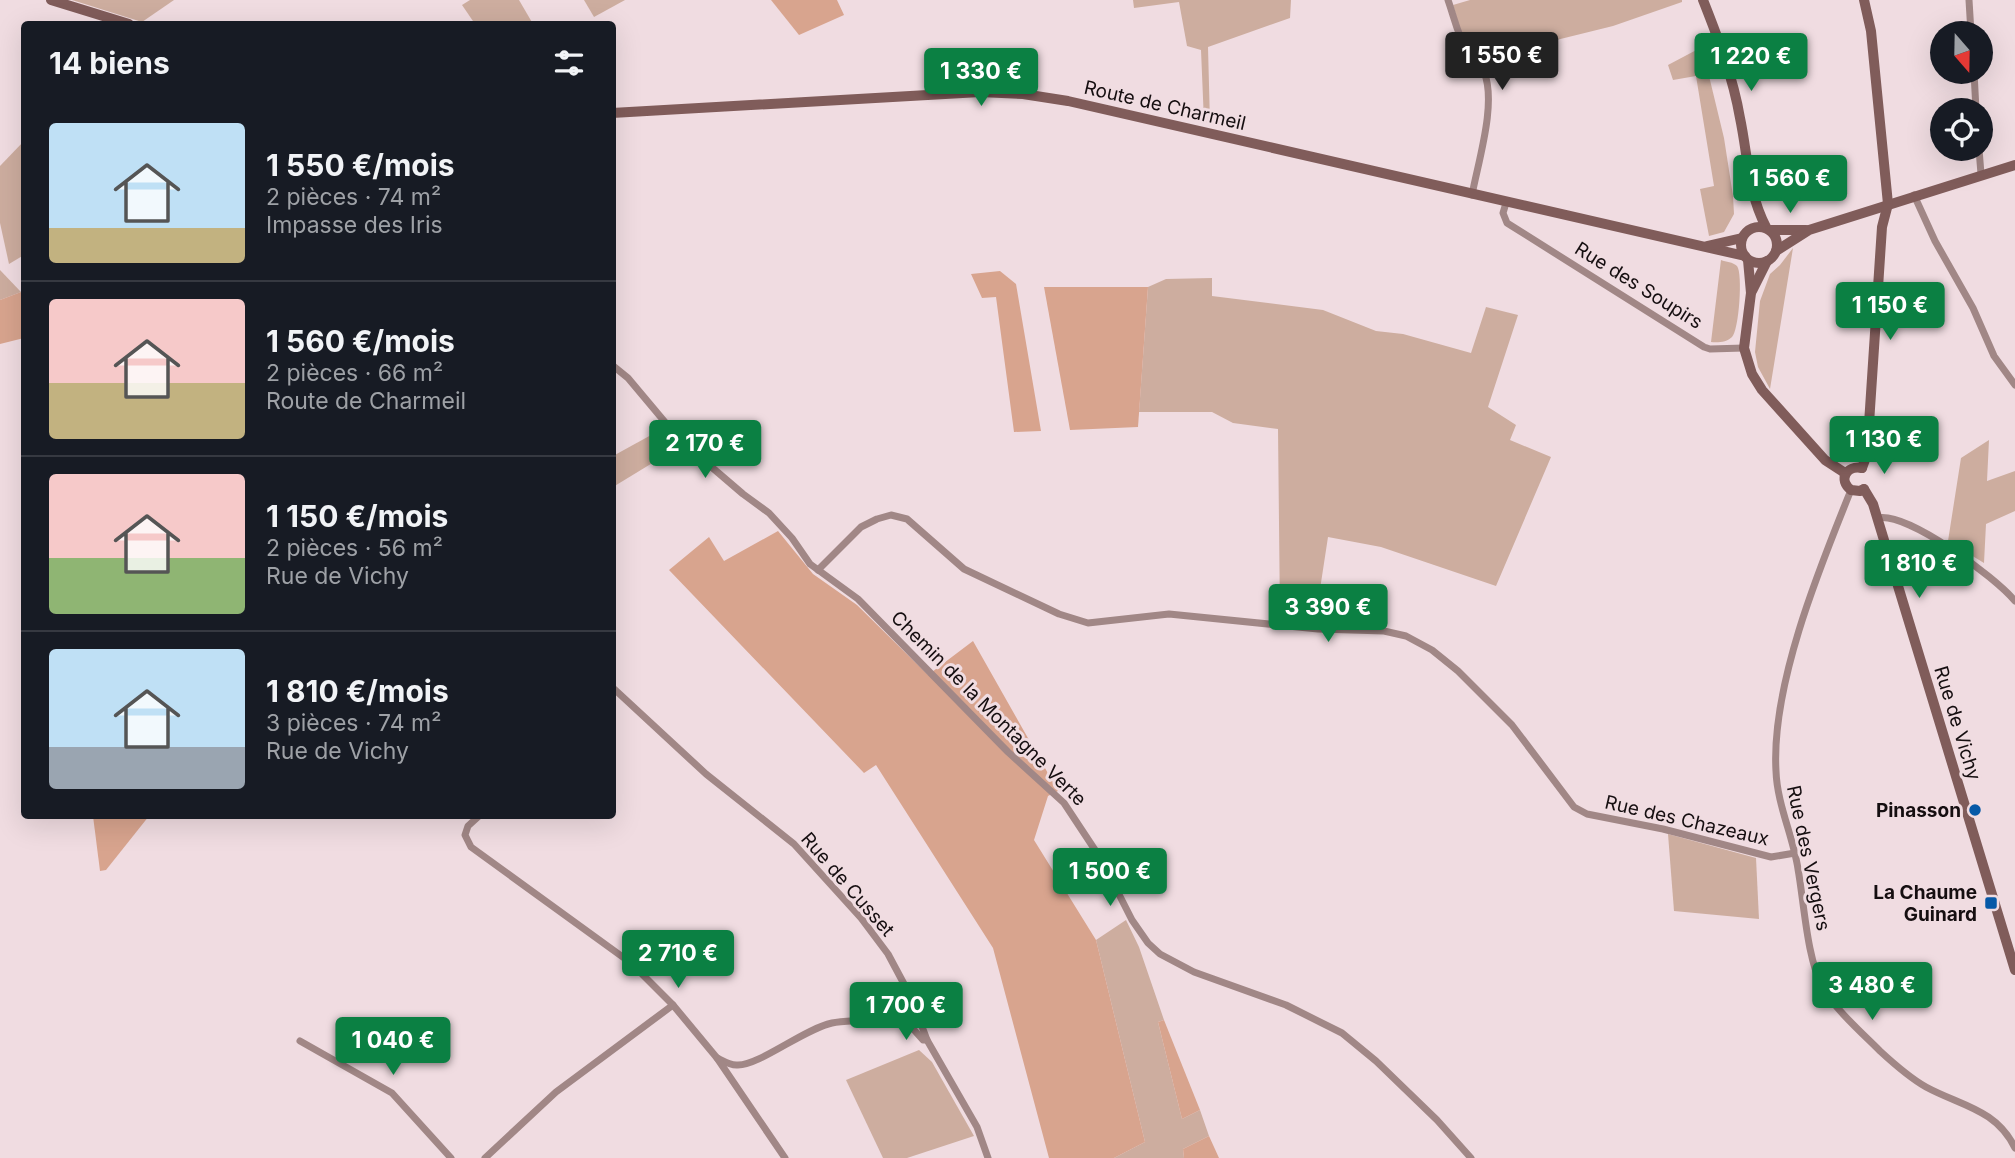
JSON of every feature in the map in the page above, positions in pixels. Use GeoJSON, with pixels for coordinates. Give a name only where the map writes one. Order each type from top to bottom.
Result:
{"type":"FeatureCollection","features":[{"type":"Feature","properties":{"kind":"main road"},"geometry":{"type":"LineString","coordinates":[[51,0],[119,21]]}},
{"type":"Feature","properties":{"kind":"main road"},"geometry":{"type":"LineString","coordinates":[[1703,0],[1733,88],[1753,197],[1768,229],[1776,237],[1776,251]]}},
{"type":"Feature","properties":{"kind":"main road"},"geometry":{"type":"LineString","coordinates":[[1862,468],[1867,454],[1882,231],[1888,204],[1871,31],[1864,0]]}},
{"type":"Feature","properties":{"kind":"main road","name":"Route de Charmeil"},"geometry":{"type":"LineString","coordinates":[[616,113],[980,92],[1023,94],[1171,123],[1747,258]]}},
{"type":"Feature","properties":{"kind":"main road"},"geometry":{"type":"LineString","coordinates":[[1751,293],[1767,261],[1776,251],[1809,230],[2015,165]]}},
{"type":"Feature","properties":{"kind":"main road"},"geometry":{"type":"LineString","coordinates":[[1753,197],[1741,248],[1747,258],[1751,293],[1744,348],[1752,374],[1762,390],[1825,460],[1845,474]]}},
{"type":"Feature","properties":{"kind":"main road"},"geometry":{"type":"LineString","coordinates":[[1745,234],[1756,227],[1809,230]]}},
{"type":"Feature","properties":{"kind":"main road","name":"Route de Charmeil"},"geometry":{"type":"LineString","coordinates":[[1699,246],[1727,243],[1745,234]]}},
{"type":"Feature","properties":{"kind":"main road"},"geometry":{"type":"LineString","coordinates":[[1747,258],[1757,263],[1767,261]]}},
{"type":"Feature","properties":{"kind":"main road"},"geometry":{"type":"LineString","coordinates":[[1852,467],[1862,468],[1868,475],[1864,488],[1860,491],[1851,490],[1844,483],[1845,474],[1852,467]]}},
{"type":"Feature","properties":{"kind":"main road","name":"Rue de Vichy"},"geometry":{"type":"LineString","coordinates":[[1864,488],[1878,518],[2015,970]]}},
{"type":"Feature","properties":{"kind":"street"},"geometry":{"type":"LineString","coordinates":[[1448,0],[1462,42],[1482,68],[1488,90],[1487,111],[1472,195]]}},
{"type":"Feature","properties":{"kind":"street"},"geometry":{"type":"LineString","coordinates":[[1969,0],[1970,21]]}},
{"type":"Feature","properties":{"kind":"street"},"geometry":{"type":"LineString","coordinates":[[1979,161],[1980,174]]}},
{"type":"Feature","properties":{"kind":"street"},"geometry":{"type":"LineString","coordinates":[[1914,195],[1935,241],[1973,309],[1994,356],[2015,385]]}},
{"type":"Feature","properties":{"kind":"street","name":"Rue des Soupirs"},"geometry":{"type":"LineString","coordinates":[[1506,203],[1503,213],[1507,223],[1704,347],[1744,348]]}},
{"type":"Feature","properties":{"kind":"street","name":"Chemin de la Montagne Verte"},"geometry":{"type":"LineString","coordinates":[[616,368],[680,440],[769,513],[792,538],[810,564],[858,599],[1008,752],[1064,803],[1101,859],[1127,910],[1148,943],[1194,972],[1286,1004],[1342,1033],[1376,1061],[1437,1120],[1471,1158]]}},
{"type":"Feature","properties":{"kind":"street","name":"Rue des Vergers"},"geometry":{"type":"LineString","coordinates":[[1851,490],[1801,626],[1776,741],[1776,772],[1780,799],[1796,853],[1816,972],[1830,998],[1882,1052],[1922,1085],[1985,1113],[2000,1125],[2015,1148]]}},
{"type":"Feature","properties":{"kind":"street","name":"Rue des Chazeaux"},"geometry":{"type":"LineString","coordinates":[[818,570],[861,527],[891,515],[906,519],[964,569],[1059,614],[1088,623],[1169,614],[1318,629],[1384,631],[1406,636],[1432,650],[1458,671],[1512,725],[1574,807],[1587,814],[1664,829],[1771,857],[1796,853]]}},
{"type":"Feature","properties":{"kind":"street"},"geometry":{"type":"LineString","coordinates":[[1878,518],[1897,518],[1930,537],[1981,569],[2015,601]]}},
{"type":"Feature","properties":{"kind":"street","name":"Rue de Cusset"},"geometry":{"type":"LineString","coordinates":[[616,691],[706,774],[794,844],[861,918],[888,954],[911,998],[927,1040],[977,1127],[988,1158]]}},
{"type":"Feature","properties":{"kind":"street"},"geometry":{"type":"LineString","coordinates":[[476,819],[468,826],[466,842],[631,963],[673,1004],[717,1058],[785,1158]]}},
{"type":"Feature","properties":{"kind":"street"},"geometry":{"type":"LineString","coordinates":[[717,1058],[738,1066],[831,1023],[873,1019],[899,1013],[911,998]]}},
{"type":"Feature","properties":{"kind":"street"},"geometry":{"type":"LineString","coordinates":[[485,1158],[556,1092],[673,1004]]}},
{"type":"Feature","properties":{"kind":"street"},"geometry":{"type":"LineString","coordinates":[[899,1013],[923,1040],[927,1040]]}},
{"type":"Feature","properties":{"kind":"street"},"geometry":{"type":"LineString","coordinates":[[300,1041],[392,1093],[451,1158]]}},
{"type":"Feature","properties":{"kind":"street"},"geometry":{"type":"LineString","coordinates":[[734,1086],[738,1066]]}},
{"type":"Feature","properties":{"kind":"shaded area"},"geometry":{"type":"Polygon","coordinates":[[[72,0],[174,0],[143,21],[72,0]]]}},
{"type":"Feature","properties":{"kind":"shaded area"},"geometry":{"type":"Polygon","coordinates":[[[470,0],[519,0],[531,21],[473,21],[462,5],[470,0]]]}},
{"type":"Feature","properties":{"kind":"shaded area"},"geometry":{"type":"Polygon","coordinates":[[[584,0],[625,0],[594,17],[584,0]]]}},
{"type":"Feature","properties":{"kind":"shaded area"},"geometry":{"type":"Polygon","coordinates":[[[771,0],[837,0],[844,15],[799,35],[771,0]]]}},
{"type":"Feature","properties":{"kind":"shaded area"},"geometry":{"type":"Polygon","coordinates":[[[1133,0],[1291,0],[1290,18],[1208,47],[1210,123],[1204,122],[1201,50],[1187,46],[1179,2],[1134,8],[1133,0]]]}},
{"type":"Feature","properties":{"kind":"shaded area"},"geometry":{"type":"Polygon","coordinates":[[[1470,0],[1682,2],[1613,26],[1480,59],[1465,41],[1453,5],[1470,0]]]}},
{"type":"Feature","properties":{"kind":"shaded area"},"geometry":{"type":"Polygon","coordinates":[[[1702,47],[1724,138],[1734,214],[1724,232],[1709,236],[1700,189],[1714,186],[1696,76],[1673,80],[1668,65],[1702,47]]]}},
{"type":"Feature","properties":{"kind":"shaded area"},"geometry":{"type":"Polygon","coordinates":[[[21,144],[21,257],[9,264],[0,223],[0,166],[21,144]]]}},
{"type":"Feature","properties":{"kind":"shaded area"},"geometry":{"type":"Polygon","coordinates":[[[1793,248],[1770,389],[1758,367],[1755,352],[1760,301],[1770,274],[1793,248]]]}},
{"type":"Feature","properties":{"kind":"shaded area"},"geometry":{"type":"Polygon","coordinates":[[[1721,260],[1737,266],[1739,271],[1738,314],[1732,337],[1722,342],[1711,342],[1721,260]]]}},
{"type":"Feature","properties":{"kind":"shaded area"},"geometry":{"type":"Polygon","coordinates":[[[0,270],[21,292],[0,300],[0,270]]]}},
{"type":"Feature","properties":{"kind":"shaded area"},"geometry":{"type":"Polygon","coordinates":[[[1000,271],[1016,284],[1041,431],[1014,432],[996,297],[982,298],[971,274],[1000,271]]]}},
{"type":"Feature","properties":{"kind":"shaded area"},"geometry":{"type":"Polygon","coordinates":[[[1212,278],[1212,296],[1323,310],[1376,331],[1403,334],[1471,353],[1486,307],[1518,315],[1488,407],[1516,425],[1510,440],[1551,457],[1496,586],[1381,547],[1328,537],[1315,622],[1280,617],[1278,429],[1233,423],[1212,412],[1139,412],[1148,287],[1166,279],[1212,278]]]}},
{"type":"Feature","properties":{"kind":"shaded area"},"geometry":{"type":"Polygon","coordinates":[[[1044,287],[1148,287],[1138,427],[1070,430],[1044,287]]]}},
{"type":"Feature","properties":{"kind":"shaded area"},"geometry":{"type":"Polygon","coordinates":[[[21,292],[21,339],[0,344],[0,300],[21,292]]]}},
{"type":"Feature","properties":{"kind":"shaded area"},"geometry":{"type":"Polygon","coordinates":[[[662,429],[677,448],[616,485],[616,454],[662,429]]]}},
{"type":"Feature","properties":{"kind":"shaded area"},"geometry":{"type":"Polygon","coordinates":[[[1989,440],[1987,481],[2015,471],[2015,511],[1986,524],[1984,563],[1948,541],[1961,458],[1989,440]]]}},
{"type":"Feature","properties":{"kind":"shaded area"},"geometry":{"type":"Polygon","coordinates":[[[778,531],[813,574],[857,605],[928,675],[973,641],[1058,791],[1048,796],[1034,840],[1096,940],[1145,1142],[1114,1158],[1049,1158],[993,948],[876,765],[864,773],[669,570],[709,537],[724,561],[778,531]]]}},
{"type":"Feature","properties":{"kind":"shaded area"},"geometry":{"type":"Polygon","coordinates":[[[93,819],[147,819],[106,870],[100,871],[93,819]]]}},
{"type":"Feature","properties":{"kind":"shaded area"},"geometry":{"type":"Polygon","coordinates":[[[1668,834],[1756,858],[1759,919],[1674,911],[1668,834]]]}},
{"type":"Feature","properties":{"kind":"shaded area"},"geometry":{"type":"Polygon","coordinates":[[[1126,920],[1139,947],[1164,1020],[1158,1022],[1182,1119],[1200,1110],[1209,1136],[1183,1149],[1184,1158],[1114,1158],[1145,1142],[1096,940],[1126,920]]]}},
{"type":"Feature","properties":{"kind":"shaded area"},"geometry":{"type":"Polygon","coordinates":[[[1164,1020],[1200,1110],[1182,1119],[1158,1022],[1164,1020]]]}},
{"type":"Feature","properties":{"kind":"shaded area"},"geometry":{"type":"Polygon","coordinates":[[[919,1050],[932,1062],[974,1136],[907,1158],[883,1158],[846,1080],[919,1050]]]}},
{"type":"Feature","properties":{"kind":"shaded area"},"geometry":{"type":"Polygon","coordinates":[[[1209,1136],[1219,1158],[1184,1158],[1183,1149],[1209,1136]]]}},
{"type":"Feature","properties":{"kind":"place","name":"Pinasson"},"geometry":{"type":"Point","coordinates":[1975,810]}},
{"type":"Feature","properties":{"kind":"place","name":"La Chaume Guinard"},"geometry":{"type":"Point","coordinates":[1991,903]}}]}
